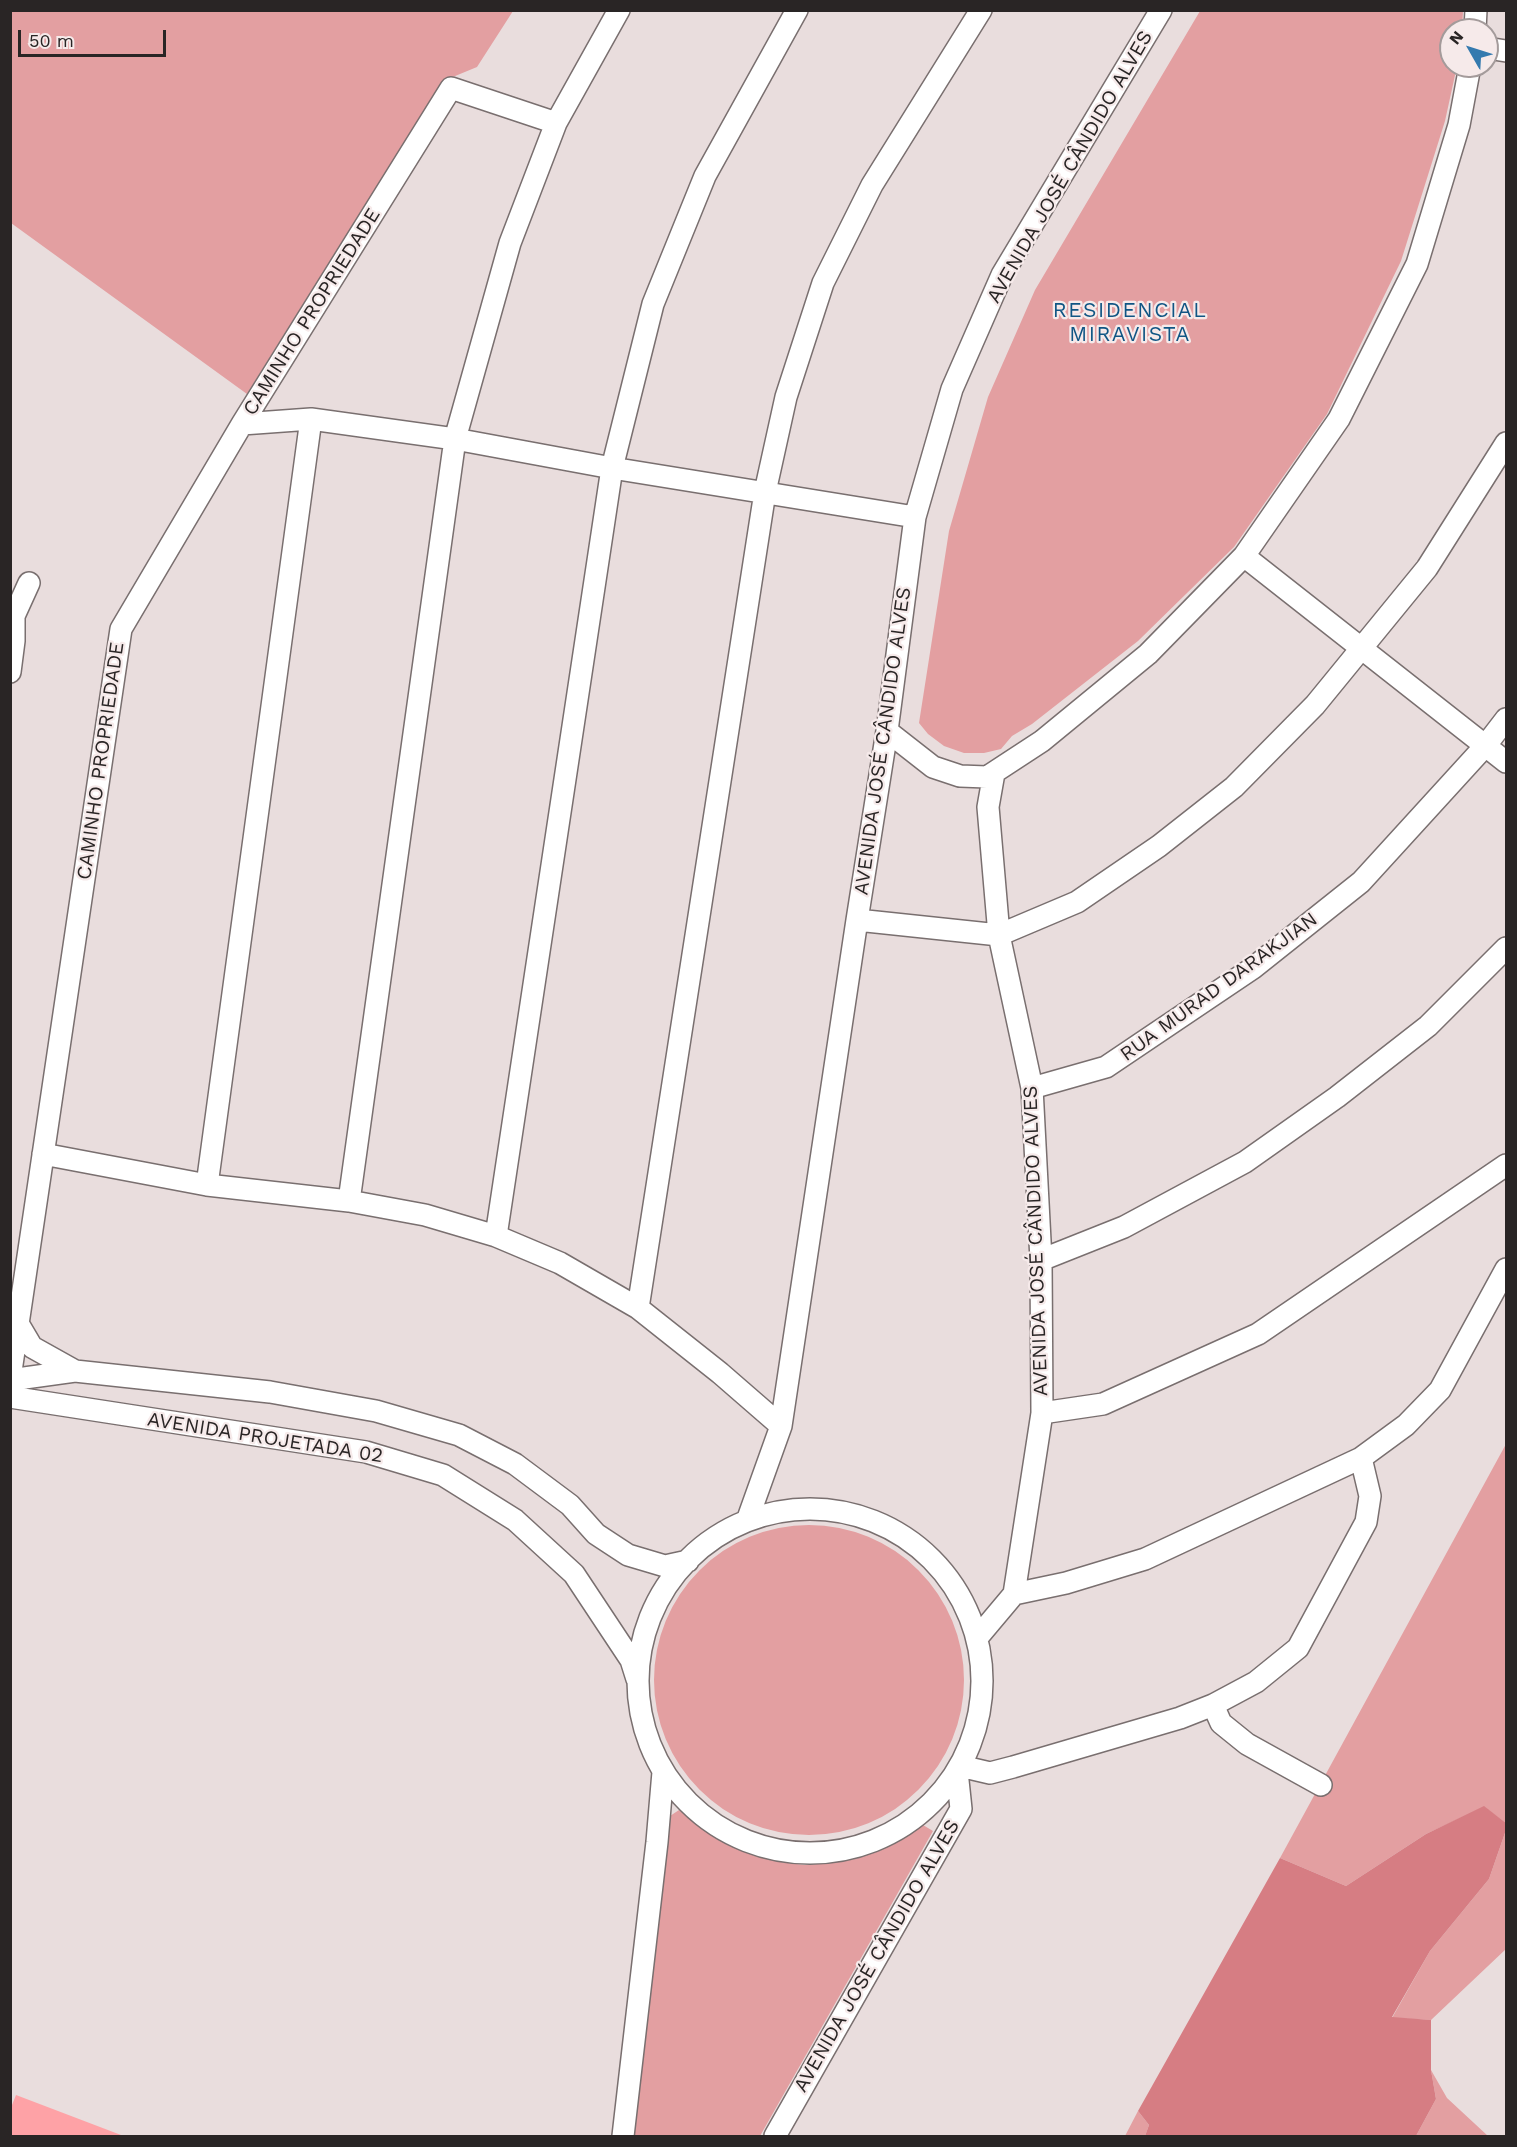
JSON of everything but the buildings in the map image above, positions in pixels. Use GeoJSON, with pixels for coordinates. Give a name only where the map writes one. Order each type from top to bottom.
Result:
{"type":"FeatureCollection","features":[{"type":"Feature","properties":{"kind":"street"},"geometry":{"type":"LineString","coordinates":[[349,1201],[455,439],[510,243],[556,123],[619,10]]}},
{"type":"Feature","properties":{"kind":"street"},"geometry":{"type":"LineString","coordinates":[[496,1236],[612,468],[652,304],[705,176],[797,10]]}},
{"type":"Feature","properties":{"kind":"street"},"geometry":{"type":"LineString","coordinates":[[638,1308],[765,492],[786,397],[823,283],[872,185],[981,10]]}},
{"type":"Feature","properties":{"kind":"street","name":"AVENIDA JOSÉ CÂNDIDO ALVES"},"geometry":{"type":"LineString","coordinates":[[747,1521],[781,1426],[856,920],[887,731],[915,516],[952,389],[1002,275],[1161,10]]}},
{"type":"Feature","properties":{"kind":"street"},"geometry":{"type":"LineString","coordinates":[[887,731],[933,767],[960,776],[987,777],[1042,741],[1148,654],[1244,556],[1339,419],[1417,264],[1459,125],[1468,78]]}},
{"type":"Feature","properties":{"kind":"street","name":"CAMINHO PROPRIEDADE"},"geometry":{"type":"LineString","coordinates":[[10,1379],[121,629],[242,424],[451,88],[556,123]]}},
{"type":"Feature","properties":{"kind":"street"},"geometry":{"type":"LineString","coordinates":[[242,424],[311,419],[455,439],[612,468],[915,516]]}},
{"type":"Feature","properties":{"kind":"street"},"geometry":{"type":"LineString","coordinates":[[207,1185],[311,419]]}},
{"type":"Feature","properties":{"kind":"street"},"geometry":{"type":"LineString","coordinates":[[856,920],[999,935],[1077,902],[1159,846],[1234,787],[1307,714],[1427,568],[1506,442]]}},
{"type":"Feature","properties":{"kind":"street"},"geometry":{"type":"LineString","coordinates":[[1244,556],[1506,762]]}},
{"type":"Feature","properties":{"kind":"street"},"geometry":{"type":"LineString","coordinates":[[10,672],[14,616],[29,584]]}},
{"type":"Feature","properties":{"kind":"street","name":"RUA MURAD DARAKJIAN"},"geometry":{"type":"LineString","coordinates":[[1032,1088],[1106,1067],[1253,968],[1361,882],[1486,745],[1506,719]]}},
{"type":"Feature","properties":{"kind":"street","name":"AVENIDA JOSÉ CÂNDIDO ALVES"},"geometry":{"type":"LineString","coordinates":[[994,773],[988,807],[999,935],[1032,1088],[1041,1260],[1042,1413],[1014,1594]]}},
{"type":"Feature","properties":{"kind":"street"},"geometry":{"type":"LineString","coordinates":[[1041,1260],[1124,1227],[1245,1162],[1337,1097],[1428,1026],[1506,948]]}},
{"type":"Feature","properties":{"kind":"street"},"geometry":{"type":"LineString","coordinates":[[44,1154],[207,1185],[349,1201],[425,1215],[496,1236],[560,1263],[638,1308],[720,1373],[781,1426]]}},
{"type":"Feature","properties":{"kind":"street"},"geometry":{"type":"LineString","coordinates":[[1042,1413],[1103,1404],[1258,1334],[1506,1166]]}},
{"type":"Feature","properties":{"kind":"street"},"geometry":{"type":"LineString","coordinates":[[977,1638],[1014,1594],[1066,1583],[1144,1559],[1361,1458],[1406,1425],[1440,1390],[1506,1269]]}},
{"type":"Feature","properties":{"kind":"street","name":"AVENIDA PROJETADA 02"},"geometry":{"type":"LineString","coordinates":[[19,1325],[32,1347],[75,1371]]}},
{"type":"Feature","properties":{"kind":"street","name":"AVENIDA PROJETADA 02"},"geometry":{"type":"LineString","coordinates":[[10,1379],[75,1371],[270,1392],[376,1411],[459,1435],[515,1464],[570,1505],[596,1534],[628,1555],[665,1566],[688,1561]]}},
{"type":"Feature","properties":{"kind":"street","name":"AVENIDA PROJETADA 02"},"geometry":{"type":"LineString","coordinates":[[10,1397],[366,1452],[443,1475],[515,1520],[574,1574],[631,1660],[638,1683]]}},
{"type":"Feature","properties":{"kind":"street"},"geometry":{"type":"LineString","coordinates":[[959,1768],[990,1773],[1002,1770],[1180,1718],[1213,1705],[1256,1682],[1298,1648],[1366,1522],[1370,1496],[1361,1458]]}},
{"type":"Feature","properties":{"kind":"street"},"geometry":{"type":"LineString","coordinates":[[815,1509],[860,1516],[882,1524],[902,1534],[937,1564],[963,1601],[977,1638],[982,1667],[979,1717],[959,1768],[932,1803],[894,1832],[872,1842],[849,1850],[801,1854],[754,1845],[722,1830],[693,1809],[676,1791],[652,1751],[639,1707],[638,1683],[644,1638],[651,1617],[673,1578],[688,1561],[706,1545],[747,1521],[792,1510],[815,1509]]}},
{"type":"Feature","properties":{"kind":"street"},"geometry":{"type":"LineString","coordinates":[[1213,1705],[1221,1723],[1247,1744],[1320,1785]]}},
{"type":"Feature","properties":{"kind":"street","name":"AVENIDA JOSÉ CÂNDIDO ALVES"},"geometry":{"type":"LineString","coordinates":[[775,2136],[961,1809],[959,1768]]}},
{"type":"Feature","properties":{"kind":"street"},"geometry":{"type":"LineString","coordinates":[[623,2136],[663,1772]]}},
{"type":"Feature","properties":{"kind":"shaded area"},"geometry":{"type":"Polygon","coordinates":[[[11,11],[513,11],[477,67],[443,81],[247,394],[11,223],[11,11]]]}},
{"type":"Feature","properties":{"kind":"shaded area"},"geometry":{"type":"Polygon","coordinates":[[[1200,11],[1463,11],[1463,18],[1439,18],[1439,78],[1454,78],[1445,121],[1401,261],[1327,414],[1234,547],[1138,641],[1032,724],[1012,736],[1001,749],[984,753],[964,753],[944,746],[928,734],[919,723],[949,531],[988,397],[1035,290],[1200,11]]]}},
{"type":"Feature","properties":{"kind":"shaded area"},"geometry":{"type":"Polygon","coordinates":[[[1506,1444],[1506,1823],[1484,1807],[1426,1834],[1346,1886],[1280,1858],[1506,1444]]]}},
{"type":"Feature","properties":{"kind":"shaded area"},"geometry":{"type":"Polygon","coordinates":[[[794,1525],[824,1525],[854,1531],[882,1543],[908,1560],[929,1581],[946,1607],[958,1635],[964,1665],[964,1695],[953,1739],[938,1766],[919,1790],[895,1809],[868,1824],[824,1835],[794,1835],[764,1829],[736,1817],[710,1800],[689,1779],[672,1753],[660,1725],[654,1695],[654,1665],[660,1635],[672,1607],[689,1581],[710,1560],[736,1543],[764,1531],[794,1525]]]}},
{"type":"Feature","properties":{"kind":"shaded area"},"geometry":{"type":"Polygon","coordinates":[[[1484,1806],[1506,1823],[1506,1830],[1489,1879],[1430,1951],[1392,2017],[1431,2020],[1431,2070],[1436,2099],[1416,2136],[1145,2136],[1149,2125],[1138,2111],[1280,1858],[1346,1886],[1426,1834],[1484,1806]]]}},
{"type":"Feature","properties":{"kind":"shaded area"},"geometry":{"type":"Polygon","coordinates":[[[679,1810],[710,1834],[732,1846],[755,1856],[805,1865],[855,1859],[879,1851],[923,1825],[933,1831],[760,2136],[634,2136],[670,1816],[679,1810]]]}},
{"type":"Feature","properties":{"kind":"shaded area"},"geometry":{"type":"Polygon","coordinates":[[[1506,1830],[1506,1949],[1431,2020],[1392,2018],[1430,1951],[1489,1879],[1506,1830]]]}},
{"type":"Feature","properties":{"kind":"shaded area"},"geometry":{"type":"Polygon","coordinates":[[[1431,2070],[1447,2098],[1488,2136],[1416,2136],[1436,2099],[1431,2070]]]}},
{"type":"Feature","properties":{"kind":"shaded area"},"geometry":{"type":"Polygon","coordinates":[[[1138,2111],[1149,2125],[1145,2136],[1125,2136],[1138,2111]]]}},
{"type":"Feature","properties":{"kind":"district","name":"RESIDENCIAL MIRAVISTA"},"geometry":{"type":"Point","coordinates":[1130,323]}}]}
